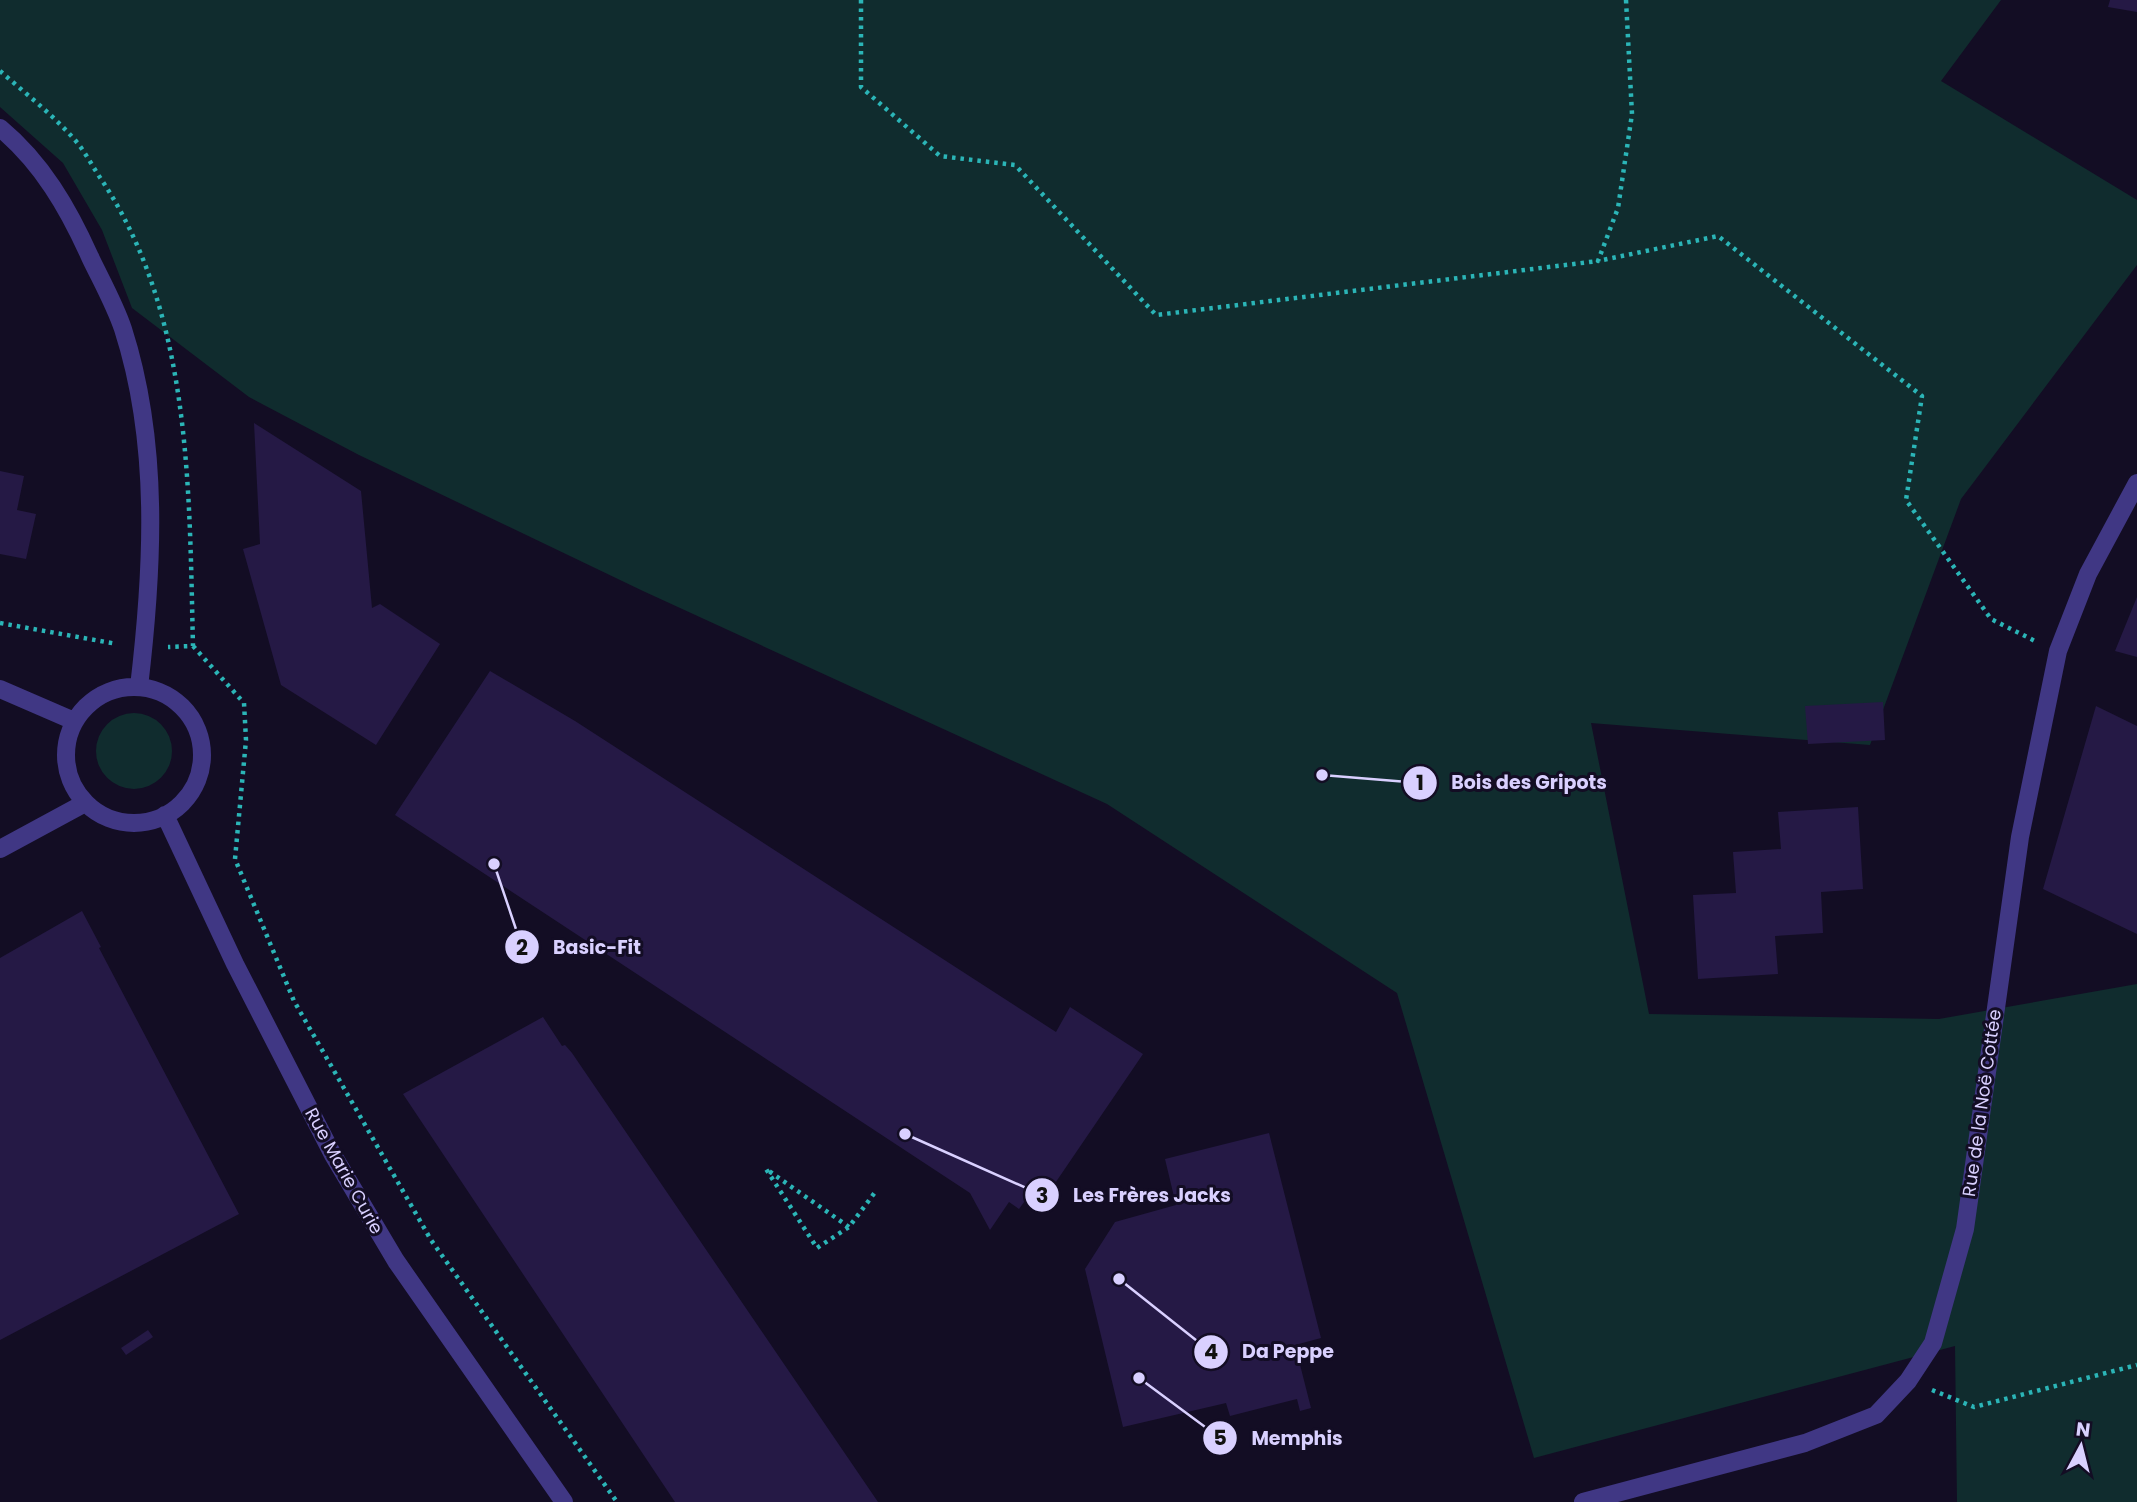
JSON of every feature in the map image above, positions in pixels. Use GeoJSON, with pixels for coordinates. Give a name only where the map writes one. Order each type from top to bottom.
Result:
{"type":"FeatureCollection","features":[{"type":"Feature","properties":{"kind":"street"},"geometry":{"type":"LineString","coordinates":[[0,128],[17,142],[55,188],[123,328],[143,415],[148,461],[150,559],[139,687]]}},
{"type":"Feature","properties":{"kind":"street","name":"Rue de la Noë Cottée"},"geometry":{"type":"LineString","coordinates":[[1583,1502],[1805,1443],[1876,1415],[1909,1381],[1933,1343],[1965,1229],[2020,837],[2058,652],[2088,574],[2137,483]]}},
{"type":"Feature","properties":{"kind":"street"},"geometry":{"type":"LineString","coordinates":[[139,687],[154,689],[174,700],[191,716],[200,737],[202,760],[196,783],[183,802],[165,816],[145,822],[123,822],[102,816],[85,803],[72,785],[65,764],[66,742],[74,721],[88,703],[108,691],[139,687]]}},
{"type":"Feature","properties":{"kind":"street"},"geometry":{"type":"LineString","coordinates":[[0,690],[74,721]]}},
{"type":"Feature","properties":{"kind":"street"},"geometry":{"type":"LineString","coordinates":[[0,849],[85,803]]}},
{"type":"Feature","properties":{"kind":"street","name":"Rue Marie Curie"},"geometry":{"type":"LineString","coordinates":[[165,816],[185,852],[235,964],[333,1155],[396,1261],[564,1502]]}},
{"type":"Feature","properties":{"kind":"path"},"geometry":{"type":"LineString","coordinates":[[861,0],[861,86],[940,156],[1015,165],[1157,315],[1598,261],[1718,236],[1922,396],[1906,500],[1991,619],[2058,652]]}},
{"type":"Feature","properties":{"kind":"path"},"geometry":{"type":"LineString","coordinates":[[1598,261],[1618,208],[1632,114],[1626,0]]}},
{"type":"Feature","properties":{"kind":"path"},"geometry":{"type":"LineString","coordinates":[[193,646],[244,704],[246,740],[234,859],[294,1001],[431,1240],[617,1502]]}},
{"type":"Feature","properties":{"kind":"path"},"geometry":{"type":"LineString","coordinates":[[849,1227],[766,1169],[817,1248],[849,1227],[876,1191]]}},
{"type":"Feature","properties":{"kind":"path"},"geometry":{"type":"LineString","coordinates":[[1909,1381],[1974,1407],[2137,1365]]}},
{"type":"Feature","properties":{"kind":"green space"},"geometry":{"type":"Polygon","coordinates":[[[0,0],[2001,0],[1941,81],[2137,200],[2137,265],[1961,499],[1870,745],[1591,723],[1649,1014],[1939,1019],[2137,984],[2137,1502],[1957,1502],[1955,1346],[1534,1458],[1397,993],[1107,804],[643,591],[359,455],[249,397],[132,308],[102,230],[63,163],[0,107],[0,0]]]}},
{"type":"Feature","properties":{"kind":"green space"},"geometry":{"type":"Polygon","coordinates":[[[134,713],[149,716],[161,724],[169,736],[172,751],[169,766],[161,778],[149,786],[134,789],[119,786],[107,778],[99,766],[96,751],[99,736],[107,724],[119,716],[134,713]]]}},
{"type":"Feature","properties":{"kind":"building"},"geometry":{"type":"Polygon","coordinates":[[[2110,0],[2137,0],[2137,12],[2108,7],[2110,0]]]}},
{"type":"Feature","properties":{"kind":"building"},"geometry":{"type":"Polygon","coordinates":[[[254,423],[361,491],[372,608],[380,604],[440,644],[376,745],[281,685],[243,549],[260,544],[254,423]]]}},
{"type":"Feature","properties":{"kind":"building"},"geometry":{"type":"Polygon","coordinates":[[[0,471],[24,476],[17,510],[36,514],[26,559],[0,554],[0,471]]]}},
{"type":"Feature","properties":{"kind":"building"},"geometry":{"type":"Polygon","coordinates":[[[2137,597],[2137,657],[2115,651],[2137,597]]]}},
{"type":"Feature","properties":{"kind":"building"},"geometry":{"type":"Polygon","coordinates":[[[490,671],[575,721],[1056,1032],[1070,1007],[1143,1054],[1045,1198],[1032,1191],[1019,1209],[1009,1202],[990,1230],[970,1193],[395,815],[490,671]]]}},
{"type":"Feature","properties":{"kind":"building"},"geometry":{"type":"Polygon","coordinates":[[[1883,702],[1885,740],[1808,744],[1805,706],[1883,702]]]}},
{"type":"Feature","properties":{"kind":"building"},"geometry":{"type":"Polygon","coordinates":[[[2096,706],[2137,726],[2137,934],[2043,889],[2096,706]]]}},
{"type":"Feature","properties":{"kind":"building"},"geometry":{"type":"Polygon","coordinates":[[[1858,807],[1863,889],[1821,892],[1823,933],[1775,936],[1778,974],[1698,979],[1693,895],[1736,893],[1733,852],[1781,849],[1778,812],[1858,807]]]}},
{"type":"Feature","properties":{"kind":"building"},"geometry":{"type":"Polygon","coordinates":[[[82,911],[239,1214],[0,1340],[0,958],[82,911]]]}},
{"type":"Feature","properties":{"kind":"building"},"geometry":{"type":"Polygon","coordinates":[[[543,1017],[562,1046],[565,1045],[572,1053],[878,1502],[675,1502],[403,1094],[543,1017]]]}},
{"type":"Feature","properties":{"kind":"building"},"geometry":{"type":"Polygon","coordinates":[[[1269,1133],[1321,1338],[1295,1345],[1311,1408],[1300,1411],[1297,1399],[1230,1416],[1226,1403],[1123,1427],[1085,1269],[1115,1222],[1176,1205],[1165,1159],[1269,1133]]]}},
{"type":"Feature","properties":{"kind":"building"},"geometry":{"type":"Polygon","coordinates":[[[148,1330],[153,1337],[126,1355],[121,1348],[148,1330]]]}},
{"type":"Feature","properties":{"kind":"place","name":"Bois des Gripots"},"geometry":{"type":"Point","coordinates":[1322,775]}},
{"type":"Feature","properties":{"kind":"place","name":"Basic-Fit"},"geometry":{"type":"Point","coordinates":[494,864]}},
{"type":"Feature","properties":{"kind":"place","name":"Les Frères Jacks"},"geometry":{"type":"Point","coordinates":[905,1134]}},
{"type":"Feature","properties":{"kind":"place","name":"Da Peppe"},"geometry":{"type":"Point","coordinates":[1119,1279]}},
{"type":"Feature","properties":{"kind":"place","name":"Memphis"},"geometry":{"type":"Point","coordinates":[1139,1378]}}]}
